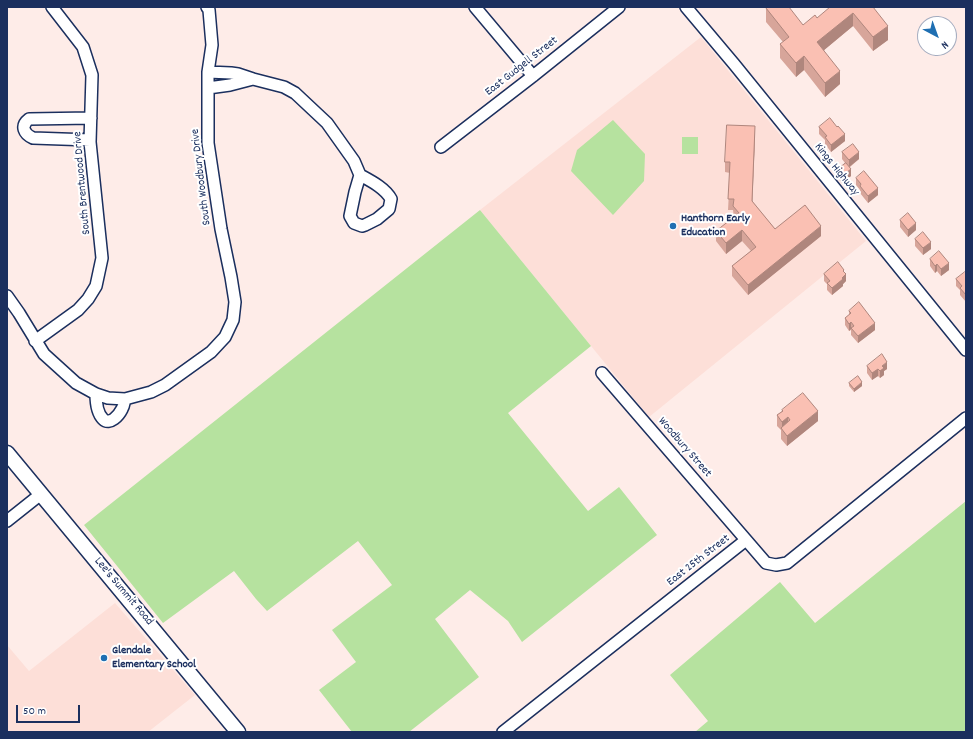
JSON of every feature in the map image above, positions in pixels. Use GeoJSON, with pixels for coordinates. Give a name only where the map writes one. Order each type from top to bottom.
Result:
{"type":"FeatureCollection","features":[{"type":"Feature","properties":{"kind":"main road","name":"Lee's Summit Road"},"geometry":{"type":"LineString","coordinates":[[7,453],[238,732]]}},
{"type":"Feature","properties":{"kind":"street","name":"South Brentwood Drive"},"geometry":{"type":"LineString","coordinates":[[35,341],[78,310],[88,299],[96,286],[102,258],[90,140],[92,75],[83,47],[52,7]]}},
{"type":"Feature","properties":{"kind":"street","name":"South Woodbury Drive"},"geometry":{"type":"LineString","coordinates":[[124,399],[151,392],[165,385],[211,352],[225,338],[233,320],[235,302],[221,229],[208,143],[208,72],[212,45],[207,7]]}},
{"type":"Feature","properties":{"kind":"street"},"geometry":{"type":"LineString","coordinates":[[475,7],[532,76]]}},
{"type":"Feature","properties":{"kind":"street","name":"East Gudgell Street"},"geometry":{"type":"LineString","coordinates":[[441,147],[619,7]]}},
{"type":"Feature","properties":{"kind":"street","name":"Kings Highway"},"geometry":{"type":"LineString","coordinates":[[686,7],[966,350]]}},
{"type":"Feature","properties":{"kind":"street"},"geometry":{"type":"LineString","coordinates":[[208,72],[238,74],[284,87],[295,92],[327,123],[354,161],[360,176],[350,216],[354,223],[362,226],[377,219],[389,208],[391,199],[381,187],[360,176]]}},
{"type":"Feature","properties":{"kind":"street"},"geometry":{"type":"LineString","coordinates":[[208,88],[230,85],[253,79]]}},
{"type":"Feature","properties":{"kind":"street"},"geometry":{"type":"LineString","coordinates":[[90,140],[33,138],[26,133],[24,126],[25,122],[29,119],[91,118]]}},
{"type":"Feature","properties":{"kind":"street"},"geometry":{"type":"LineString","coordinates":[[7,296],[44,354],[76,383],[96,394],[108,398],[124,399],[122,408],[117,416],[111,421],[107,422],[99,414],[96,394]]}},
{"type":"Feature","properties":{"kind":"street","name":"Woodbury Street"},"geometry":{"type":"LineString","coordinates":[[602,373],[746,540]]}},
{"type":"Feature","properties":{"kind":"street","name":"East 25th Street"},"geometry":{"type":"LineString","coordinates":[[503,732],[746,540],[766,563],[776,566],[787,563],[966,418]]}},
{"type":"Feature","properties":{"kind":"street"},"geometry":{"type":"LineString","coordinates":[[7,521],[41,494]]}},
{"type":"Feature","properties":{"kind":"shaded area","name":"Hanthorn Early Education"},"geometry":{"type":"Polygon","coordinates":[[[701,37],[866,241],[649,417],[480,210],[701,37]]]}},
{"type":"Feature","properties":{"kind":"shaded area","name":"Glendale Elementary School"},"geometry":{"type":"Polygon","coordinates":[[[115,603],[195,695],[148,732],[7,732],[7,645],[29,671],[115,603]]]}},
{"type":"Feature","properties":{"kind":"green space"},"geometry":{"type":"Polygon","coordinates":[[[613,120],[645,154],[644,181],[613,215],[571,171],[577,150],[613,120]]]}},
{"type":"Feature","properties":{"kind":"green space"},"geometry":{"type":"Polygon","coordinates":[[[682,137],[698,137],[698,154],[682,154],[682,137]]]}},
{"type":"Feature","properties":{"kind":"green space"},"geometry":{"type":"Polygon","coordinates":[[[480,210],[591,346],[508,413],[588,511],[619,487],[657,535],[522,642],[508,621],[470,590],[435,619],[479,677],[409,732],[352,732],[319,690],[356,662],[332,630],[392,585],[358,541],[267,611],[234,571],[163,623],[84,525],[480,210]]]}},
{"type":"Feature","properties":{"kind":"green space"},"geometry":{"type":"Polygon","coordinates":[[[966,501],[966,732],[695,732],[708,721],[670,675],[780,582],[815,623],[966,501]]]}},
{"type":"Feature","properties":{"kind":"building"},"geometry":{"type":"Polygon","coordinates":[[[789,7],[803,25],[815,15],[817,18],[830,7],[873,7],[888,26],[873,37],[853,13],[817,42],[840,71],[825,83],[804,56],[796,63],[780,44],[789,37],[766,8],[789,7]]]}},
{"type":"Feature","properties":{"kind":"building"},"geometry":{"type":"Polygon","coordinates":[[[830,118],[845,134],[831,145],[825,137],[827,136],[819,127],[830,118]]]}},
{"type":"Feature","properties":{"kind":"building"},"geometry":{"type":"Polygon","coordinates":[[[727,125],[755,126],[752,201],[775,229],[805,205],[821,226],[748,285],[732,266],[756,247],[742,230],[726,243],[716,231],[739,213],[733,206],[734,199],[728,199],[730,162],[725,162],[727,125]]]}},
{"type":"Feature","properties":{"kind":"building"},"geometry":{"type":"Polygon","coordinates":[[[853,144],[859,152],[849,160],[842,152],[853,144]]]}},
{"type":"Feature","properties":{"kind":"building"},"geometry":{"type":"Polygon","coordinates":[[[846,163],[851,169],[842,176],[837,170],[846,163]]]}},
{"type":"Feature","properties":{"kind":"building"},"geometry":{"type":"Polygon","coordinates":[[[864,171],[878,188],[868,196],[856,178],[864,171]]]}},
{"type":"Feature","properties":{"kind":"building"},"geometry":{"type":"Polygon","coordinates":[[[908,213],[916,223],[908,230],[900,220],[908,213]]]}},
{"type":"Feature","properties":{"kind":"building"},"geometry":{"type":"Polygon","coordinates":[[[923,232],[931,242],[923,248],[915,239],[923,232]]]}},
{"type":"Feature","properties":{"kind":"building"},"geometry":{"type":"Polygon","coordinates":[[[939,251],[949,263],[941,269],[937,264],[935,266],[930,259],[939,251]]]}},
{"type":"Feature","properties":{"kind":"building"},"geometry":{"type":"Polygon","coordinates":[[[838,262],[846,274],[842,278],[843,279],[832,288],[827,283],[830,281],[824,274],[838,262]]]}},
{"type":"Feature","properties":{"kind":"building"},"geometry":{"type":"Polygon","coordinates":[[[965,272],[966,295],[960,288],[962,286],[956,279],[965,272]]]}},
{"type":"Feature","properties":{"kind":"building"},"geometry":{"type":"Polygon","coordinates":[[[859,302],[875,323],[858,336],[851,328],[854,326],[851,322],[849,324],[845,318],[851,313],[849,311],[859,302]]]}},
{"type":"Feature","properties":{"kind":"building"},"geometry":{"type":"Polygon","coordinates":[[[882,354],[887,362],[882,366],[884,368],[880,371],[878,369],[872,373],[867,366],[882,354]]]}},
{"type":"Feature","properties":{"kind":"building"},"geometry":{"type":"Polygon","coordinates":[[[858,376],[862,382],[854,389],[849,383],[858,376]]]}},
{"type":"Feature","properties":{"kind":"building"},"geometry":{"type":"Polygon","coordinates":[[[803,393],[818,411],[787,436],[781,428],[790,420],[788,417],[782,422],[777,415],[803,393]]]}},
{"type":"Feature","properties":{"kind":"place","name":"Hanthorn Early Education"},"geometry":{"type":"Point","coordinates":[673,226]}},
{"type":"Feature","properties":{"kind":"place","name":"Glendale Elementary School"},"geometry":{"type":"Point","coordinates":[104,658]}}]}
